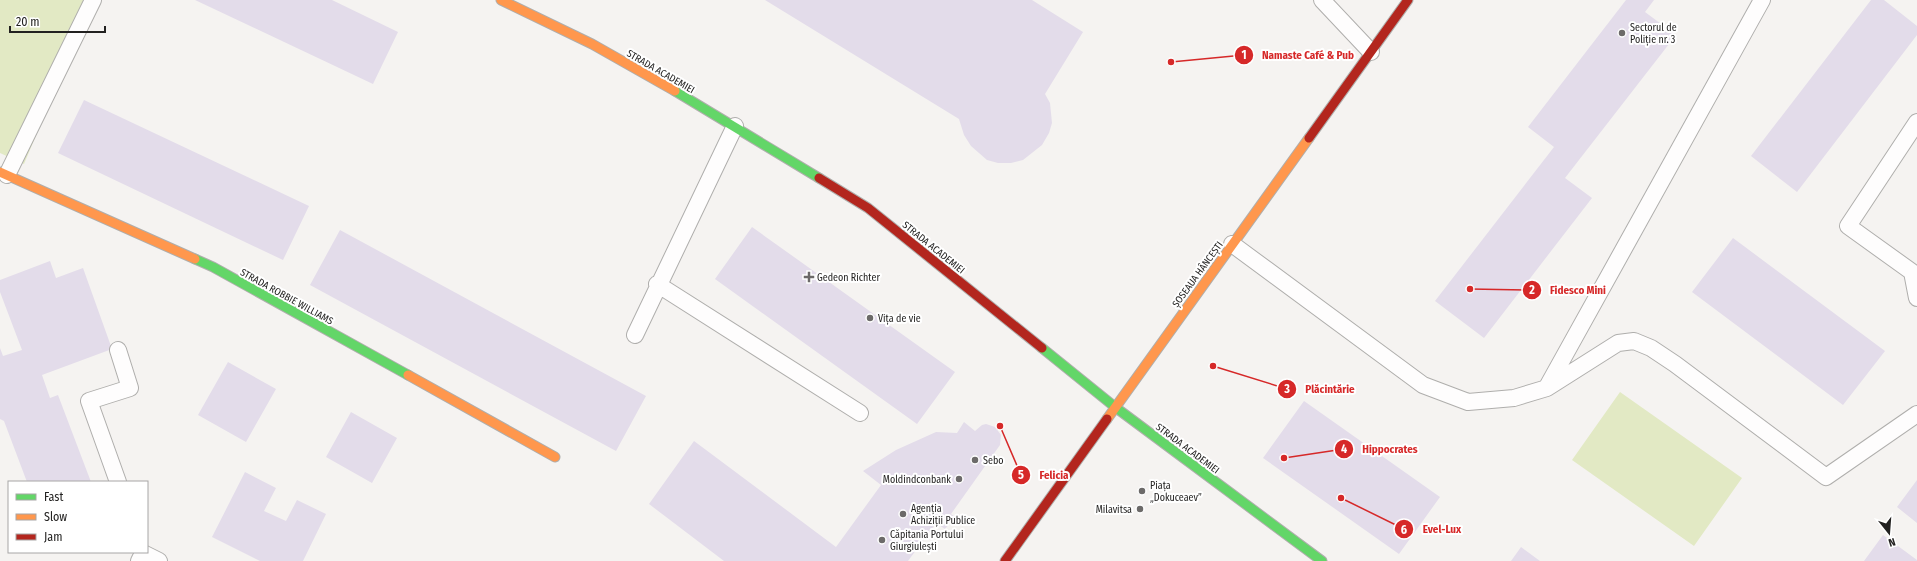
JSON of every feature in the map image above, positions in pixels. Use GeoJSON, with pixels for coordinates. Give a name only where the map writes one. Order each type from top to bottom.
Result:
{"type":"FeatureCollection","features":[{"type":"Feature","properties":{"kind":"street","name":"STRADA ACADEMIEI"},"geometry":{"type":"LineString","coordinates":[[501,0],[592,44],[735,126],[868,208],[1115,407],[1322,561]]}},
{"type":"Feature","properties":{"kind":"street","name":"ȘOSEAUA HÂNCEȘTI"},"geometry":{"type":"LineString","coordinates":[[1005,561],[1408,0]]}},
{"type":"Feature","properties":{"kind":"street","name":"STRADA ROBBIE WILLIAMS"},"geometry":{"type":"LineString","coordinates":[[4,174],[213,267],[555,457]]}},
{"type":"Feature","properties":{"kind":"lane"},"geometry":{"type":"LineString","coordinates":[[4,174],[93,0]]}},
{"type":"Feature","properties":{"kind":"lane"},"geometry":{"type":"LineString","coordinates":[[1322,0],[1371,52]]}},
{"type":"Feature","properties":{"kind":"lane"},"geometry":{"type":"LineString","coordinates":[[1546,388],[1762,0]]}},
{"type":"Feature","properties":{"kind":"lane"},"geometry":{"type":"LineString","coordinates":[[1917,122],[1848,226],[1914,268],[1917,298]]}},
{"type":"Feature","properties":{"kind":"lane"},"geometry":{"type":"LineString","coordinates":[[635,335],[658,284],[735,126]]}},
{"type":"Feature","properties":{"kind":"lane"},"geometry":{"type":"LineString","coordinates":[[1232,244],[1423,385],[1468,402],[1514,398],[1546,388],[1618,343],[1634,341],[1651,348],[1674,364],[1826,477],[1917,414]]}},
{"type":"Feature","properties":{"kind":"lane"},"geometry":{"type":"LineString","coordinates":[[658,284],[860,413]]}},
{"type":"Feature","properties":{"kind":"lane"},"geometry":{"type":"LineString","coordinates":[[118,350],[130,388],[90,402],[118,481]]}},
{"type":"Feature","properties":{"kind":"lane"},"geometry":{"type":"LineString","coordinates":[[141,556],[159,561]]}},
{"type":"Feature","properties":{"kind":"green space"},"geometry":{"type":"Polygon","coordinates":[[[0,0],[93,0],[24,164],[0,153],[0,0]]]}},
{"type":"Feature","properties":{"kind":"green space"},"geometry":{"type":"Polygon","coordinates":[[[1620,392],[1742,478],[1694,546],[1572,460],[1620,392]]]}},
{"type":"Feature","properties":{"kind":"building"},"geometry":{"type":"Polygon","coordinates":[[[195,0],[332,0],[398,32],[373,84],[195,0]]]}},
{"type":"Feature","properties":{"kind":"building"},"geometry":{"type":"Polygon","coordinates":[[[765,0],[1032,0],[1083,32],[1045,94],[1050,103],[1052,123],[1049,133],[1042,145],[1023,160],[1011,163],[998,163],[987,160],[971,146],[964,135],[959,119],[765,0]]]}},
{"type":"Feature","properties":{"kind":"building"},"geometry":{"type":"Polygon","coordinates":[[[1626,0],[1654,0],[1645,12],[1676,35],[1565,178],[1592,198],[1484,338],[1435,301],[1554,147],[1528,127],[1626,0]]]}},
{"type":"Feature","properties":{"kind":"building"},"geometry":{"type":"Polygon","coordinates":[[[1871,0],[1884,0],[1917,26],[1917,35],[1797,192],[1751,156],[1871,0]]]}},
{"type":"Feature","properties":{"kind":"building"},"geometry":{"type":"Polygon","coordinates":[[[84,100],[309,206],[283,260],[58,153],[84,100]]]}},
{"type":"Feature","properties":{"kind":"building"},"geometry":{"type":"Polygon","coordinates":[[[752,227],[955,372],[917,424],[715,279],[752,227]]]}},
{"type":"Feature","properties":{"kind":"building"},"geometry":{"type":"Polygon","coordinates":[[[340,230],[646,396],[616,451],[310,285],[340,230]]]}},
{"type":"Feature","properties":{"kind":"building"},"geometry":{"type":"Polygon","coordinates":[[[1733,238],[1885,351],[1843,405],[1692,292],[1733,238]]]}},
{"type":"Feature","properties":{"kind":"building"},"geometry":{"type":"Polygon","coordinates":[[[50,261],[56,278],[83,268],[112,349],[42,375],[50,398],[58,395],[91,481],[27,481],[4,421],[0,419],[0,348],[3,356],[22,350],[0,292],[0,280],[50,261]]]}},
{"type":"Feature","properties":{"kind":"building"},"geometry":{"type":"Polygon","coordinates":[[[228,362],[276,389],[246,442],[198,415],[228,362]]]}},
{"type":"Feature","properties":{"kind":"building"},"geometry":{"type":"Polygon","coordinates":[[[1304,401],[1440,497],[1399,554],[1263,458],[1304,401]]]}},
{"type":"Feature","properties":{"kind":"building"},"geometry":{"type":"Polygon","coordinates":[[[351,412],[397,438],[372,483],[326,457],[351,412]]]}},
{"type":"Feature","properties":{"kind":"building"},"geometry":{"type":"Polygon","coordinates":[[[964,422],[975,431],[982,425],[986,424],[995,427],[1001,435],[1000,445],[951,514],[955,517],[945,529],[936,523],[908,561],[724,561],[649,504],[694,441],[836,547],[881,485],[863,471],[896,450],[936,432],[957,433],[964,422]]]}},
{"type":"Feature","properties":{"kind":"building"},"geometry":{"type":"Polygon","coordinates":[[[245,472],[276,488],[264,511],[286,521],[297,500],[326,514],[303,561],[260,561],[212,537],[245,472]]]}},
{"type":"Feature","properties":{"kind":"building"},"geometry":{"type":"Polygon","coordinates":[[[1917,480],[1917,523],[1897,507],[1917,480]]]}},
{"type":"Feature","properties":{"kind":"building"},"geometry":{"type":"Polygon","coordinates":[[[1883,535],[1917,560],[1917,561],[1864,561],[1883,535]]]}},
{"type":"Feature","properties":{"kind":"building"},"geometry":{"type":"Polygon","coordinates":[[[1521,547],[1540,561],[1511,561],[1521,547]]]}},
{"type":"Feature","properties":{"kind":"traffic: fast"},"geometry":{"type":"LineString","coordinates":[[675,91],[819,178]]}},
{"type":"Feature","properties":{"kind":"traffic: fast"},"geometry":{"type":"LineString","coordinates":[[195,259],[213,267],[408,375]]}},
{"type":"Feature","properties":{"kind":"traffic: fast"},"geometry":{"type":"LineString","coordinates":[[1042,348],[1115,407],[1322,561]]}},
{"type":"Feature","properties":{"kind":"traffic: slow"},"geometry":{"type":"LineString","coordinates":[[501,0],[592,44],[675,91]]}},
{"type":"Feature","properties":{"kind":"traffic: slow"},"geometry":{"type":"LineString","coordinates":[[1107,419],[1309,138]]}},
{"type":"Feature","properties":{"kind":"traffic: slow"},"geometry":{"type":"LineString","coordinates":[[0,172],[195,259]]}},
{"type":"Feature","properties":{"kind":"traffic: slow"},"geometry":{"type":"LineString","coordinates":[[408,375],[555,457]]}},
{"type":"Feature","properties":{"kind":"traffic: jam"},"geometry":{"type":"LineString","coordinates":[[1309,138],[1408,0]]}},
{"type":"Feature","properties":{"kind":"traffic: jam"},"geometry":{"type":"LineString","coordinates":[[819,178],[868,208],[1042,348]]}},
{"type":"Feature","properties":{"kind":"traffic: jam"},"geometry":{"type":"LineString","coordinates":[[1005,561],[1107,419]]}},
{"type":"Feature","properties":{"kind":"place","name":"Sectorul de Poliție nr. 3"},"geometry":{"type":"Point","coordinates":[1622,33]}},
{"type":"Feature","properties":{"kind":"place","name":"Namaste Café & Pub"},"geometry":{"type":"Point","coordinates":[1171,62]}},
{"type":"Feature","properties":{"kind":"place","name":"Gedeon Richter"},"geometry":{"type":"Point","coordinates":[809,277]}},
{"type":"Feature","properties":{"kind":"place","name":"Fidesco Mini"},"geometry":{"type":"Point","coordinates":[1470,289]}},
{"type":"Feature","properties":{"kind":"place","name":"Vița de vie"},"geometry":{"type":"Point","coordinates":[870,318]}},
{"type":"Feature","properties":{"kind":"place","name":"Plăcintărie"},"geometry":{"type":"Point","coordinates":[1213,366]}},
{"type":"Feature","properties":{"kind":"place","name":"Felicia"},"geometry":{"type":"Point","coordinates":[1000,426]}},
{"type":"Feature","properties":{"kind":"place","name":"Hippocrates"},"geometry":{"type":"Point","coordinates":[1284,458]}},
{"type":"Feature","properties":{"kind":"place","name":"Sebo"},"geometry":{"type":"Point","coordinates":[975,460]}},
{"type":"Feature","properties":{"kind":"place","name":"Moldindconbank"},"geometry":{"type":"Point","coordinates":[959,479]}},
{"type":"Feature","properties":{"kind":"place","name":"Piața „Dokuceaev”"},"geometry":{"type":"Point","coordinates":[1142,491]}},
{"type":"Feature","properties":{"kind":"place","name":"Evel-Lux"},"geometry":{"type":"Point","coordinates":[1341,498]}},
{"type":"Feature","properties":{"kind":"place","name":"Milavitsa"},"geometry":{"type":"Point","coordinates":[1140,509]}},
{"type":"Feature","properties":{"kind":"place","name":"Agenția Achiziții Publice"},"geometry":{"type":"Point","coordinates":[903,514]}},
{"type":"Feature","properties":{"kind":"place","name":"Căpitania Portului Giurgiulești"},"geometry":{"type":"Point","coordinates":[882,540]}}]}
